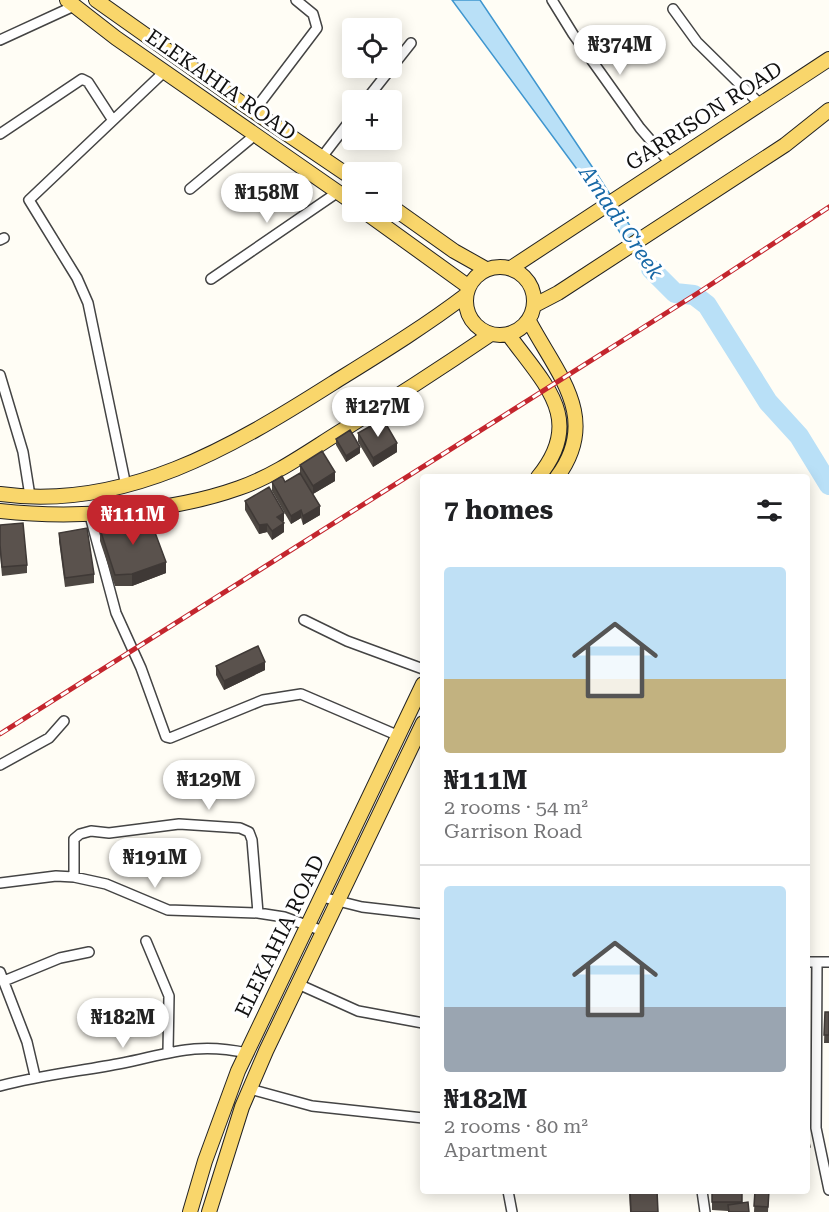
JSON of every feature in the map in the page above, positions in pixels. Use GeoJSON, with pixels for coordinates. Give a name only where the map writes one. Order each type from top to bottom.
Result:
{"type":"FeatureCollection","features":[{"type":"Feature","properties":{"kind":"main road","name":"ELEKAHIA ROAD"},"geometry":{"type":"LineString","coordinates":[[96,0],[342,171]]}},
{"type":"Feature","properties":{"kind":"main road","name":"ELEKAHIA ROAD"},"geometry":{"type":"LineString","coordinates":[[71,3],[164,72],[342,195]]}},
{"type":"Feature","properties":{"kind":"main road","name":"GARRISON ROAD"},"geometry":{"type":"LineString","coordinates":[[511,268],[829,59]]}},
{"type":"Feature","properties":{"kind":"main road"},"geometry":{"type":"LineString","coordinates":[[535,305],[558,293],[785,145],[829,110]]}},
{"type":"Feature","properties":{"kind":"main road"},"geometry":{"type":"LineString","coordinates":[[402,214],[486,269],[511,268],[522,274],[530,283],[535,305],[529,321],[508,334],[491,334],[483,331],[471,320],[466,303],[467,291],[473,280],[486,269]]}},
{"type":"Feature","properties":{"kind":"main road"},"geometry":{"type":"LineString","coordinates":[[379,222],[467,291]]}},
{"type":"Feature","properties":{"kind":"main road"},"geometry":{"type":"LineString","coordinates":[[0,494],[30,496],[99,493],[173,472],[252,432],[402,340],[467,291]]}},
{"type":"Feature","properties":{"kind":"main road"},"geometry":{"type":"LineString","coordinates":[[529,321],[564,382],[572,399],[576,417],[574,448],[559,474]]}},
{"type":"Feature","properties":{"kind":"main road"},"geometry":{"type":"LineString","coordinates":[[0,511],[49,514],[148,508],[216,496],[260,479],[411,387],[491,334]]}},
{"type":"Feature","properties":{"kind":"main road"},"geometry":{"type":"LineString","coordinates":[[508,334],[552,397],[560,414],[559,441],[554,456],[540,474]]}},
{"type":"Feature","properties":{"kind":"main road","name":"ELEKAHIA ROAD"},"geometry":{"type":"LineString","coordinates":[[190,1212],[205,1161],[247,1053],[420,690]]}},
{"type":"Feature","properties":{"kind":"main road","name":"ELEKAHIA ROAD"},"geometry":{"type":"LineString","coordinates":[[209,1212],[250,1089],[420,729]]}},
{"type":"Feature","properties":{"kind":"street"},"geometry":{"type":"LineString","coordinates":[[254,111],[317,28],[313,14],[296,0]]}},
{"type":"Feature","properties":{"kind":"street"},"geometry":{"type":"LineString","coordinates":[[552,0],[573,34],[640,128],[671,164]]}},
{"type":"Feature","properties":{"kind":"street"},"geometry":{"type":"LineString","coordinates":[[0,40],[71,3]]}},
{"type":"Feature","properties":{"kind":"street"},"geometry":{"type":"LineString","coordinates":[[673,9],[697,42],[760,104]]}},
{"type":"Feature","properties":{"kind":"street"},"geometry":{"type":"LineString","coordinates":[[374,90],[411,43]]}},
{"type":"Feature","properties":{"kind":"street"},"geometry":{"type":"LineString","coordinates":[[126,486],[96,331],[88,303],[77,278],[29,203],[31,196],[93,141],[112,119],[164,72]]}},
{"type":"Feature","properties":{"kind":"street"},"geometry":{"type":"LineString","coordinates":[[0,134],[82,79],[88,82],[112,119]]}},
{"type":"Feature","properties":{"kind":"street"},"geometry":{"type":"LineString","coordinates":[[322,157],[342,131]]}},
{"type":"Feature","properties":{"kind":"street"},"geometry":{"type":"LineString","coordinates":[[190,189],[255,135]]}},
{"type":"Feature","properties":{"kind":"street"},"geometry":{"type":"LineString","coordinates":[[211,279],[338,192]]}},
{"type":"Feature","properties":{"kind":"street"},"geometry":{"type":"LineString","coordinates":[[0,375],[23,452],[30,496]]}},
{"type":"Feature","properties":{"kind":"street"},"geometry":{"type":"LineString","coordinates":[[88,512],[116,613],[141,668],[166,736],[170,738],[263,700],[301,694],[399,736]]}},
{"type":"Feature","properties":{"kind":"street"},"geometry":{"type":"LineString","coordinates":[[304,620],[383,656],[420,668]]}},
{"type":"Feature","properties":{"kind":"street"},"geometry":{"type":"LineString","coordinates":[[0,765],[49,738],[64,721]]}},
{"type":"Feature","properties":{"kind":"street"},"geometry":{"type":"LineString","coordinates":[[74,877],[74,839],[80,834],[91,831],[109,833],[179,824],[240,828],[249,832],[252,840],[258,913]]}},
{"type":"Feature","properties":{"kind":"street"},"geometry":{"type":"LineString","coordinates":[[0,883],[56,876],[74,877],[106,884],[179,912],[258,913],[284,917],[323,931]]}},
{"type":"Feature","properties":{"kind":"street"},"geometry":{"type":"LineString","coordinates":[[322,897],[338,903],[420,914]]}},
{"type":"Feature","properties":{"kind":"street"},"geometry":{"type":"LineString","coordinates":[[146,941],[169,996],[168,1052]]}},
{"type":"Feature","properties":{"kind":"street"},"geometry":{"type":"LineString","coordinates":[[35,1076],[27,1042],[2,977],[60,958],[89,952]]}},
{"type":"Feature","properties":{"kind":"street"},"geometry":{"type":"LineString","coordinates":[[829,962],[812,962],[816,1128],[829,1190]]}},
{"type":"Feature","properties":{"kind":"street"},"geometry":{"type":"LineString","coordinates":[[298,984],[358,1011],[420,1022]]}},
{"type":"Feature","properties":{"kind":"street"},"geometry":{"type":"LineString","coordinates":[[0,1086],[35,1076],[124,1063],[168,1052],[200,1048],[247,1053]]}},
{"type":"Feature","properties":{"kind":"street"},"geometry":{"type":"LineString","coordinates":[[250,1089],[312,1106],[420,1118]]}},
{"type":"Feature","properties":{"kind":"street"},"geometry":{"type":"LineString","coordinates":[[509,1194],[512,1212]]}},
{"type":"Feature","properties":{"kind":"street"},"geometry":{"type":"LineString","coordinates":[[702,1194],[705,1212]]}},
{"type":"Feature","properties":{"kind":"water"},"geometry":{"type":"Polygon","coordinates":[[[452,0],[480,0],[597,174],[669,287],[666,290],[644,270],[596,195],[452,0]]]}},
{"type":"Feature","properties":{"kind":"building"},"geometry":{"type":"Polygon","coordinates":[[[383,419],[397,443],[373,458],[358,433],[383,419]]]}},
{"type":"Feature","properties":{"kind":"building"},"geometry":{"type":"Polygon","coordinates":[[[350,430],[360,447],[346,456],[336,439],[350,430]]]}},
{"type":"Feature","properties":{"kind":"building"},"geometry":{"type":"Polygon","coordinates":[[[322,451],[335,472],[313,486],[300,465],[322,451]]]}},
{"type":"Feature","properties":{"kind":"building"},"geometry":{"type":"Polygon","coordinates":[[[300,473],[320,506],[303,516],[301,510],[291,516],[272,482],[282,476],[285,482],[300,473]]]}},
{"type":"Feature","properties":{"kind":"building"},"geometry":{"type":"Polygon","coordinates":[[[269,487],[284,513],[277,517],[284,523],[272,531],[267,524],[259,525],[245,501],[269,487]]]}},
{"type":"Feature","properties":{"kind":"building"},"geometry":{"type":"Polygon","coordinates":[[[139,516],[150,519],[166,562],[132,574],[115,575],[100,529],[139,516]]]}},
{"type":"Feature","properties":{"kind":"building"},"geometry":{"type":"Polygon","coordinates":[[[23,523],[27,565],[2,567],[0,525],[23,523]]]}},
{"type":"Feature","properties":{"kind":"building"},"geometry":{"type":"Polygon","coordinates":[[[87,528],[94,574],[65,578],[59,533],[87,528]]]}},
{"type":"Feature","properties":{"kind":"building"},"geometry":{"type":"Polygon","coordinates":[[[258,646],[265,662],[224,681],[216,666],[258,646]]]}},
{"type":"Feature","properties":{"kind":"building"},"geometry":{"type":"Polygon","coordinates":[[[825,1012],[829,1012],[829,1035],[824,1035],[825,1012]]]}},
{"type":"Feature","properties":{"kind":"building"},"geometry":{"type":"Polygon","coordinates":[[[630,1194],[657,1194],[658,1212],[631,1212],[630,1194]]]}},
{"type":"Feature","properties":{"kind":"building"},"geometry":{"type":"Polygon","coordinates":[[[712,1194],[742,1194],[742,1202],[712,1202],[712,1194]]]}},
{"type":"Feature","properties":{"kind":"building"},"geometry":{"type":"Polygon","coordinates":[[[755,1194],[769,1194],[768,1207],[754,1206],[755,1194]]]}},
{"type":"Feature","properties":{"kind":"building"},"geometry":{"type":"Polygon","coordinates":[[[748,1202],[749,1212],[729,1212],[728,1205],[748,1202]]]}},
{"type":"Feature","properties":{"kind":"waterway","name":"Amadi Creek"},"geometry":{"type":"LineString","coordinates":[[651,269],[675,293],[694,295],[707,305],[768,402],[799,436],[829,485]]}},
{"type":"Feature","properties":{"kind":"railway"},"geometry":{"type":"LineString","coordinates":[[0,734],[701,291],[829,207]]}}]}
